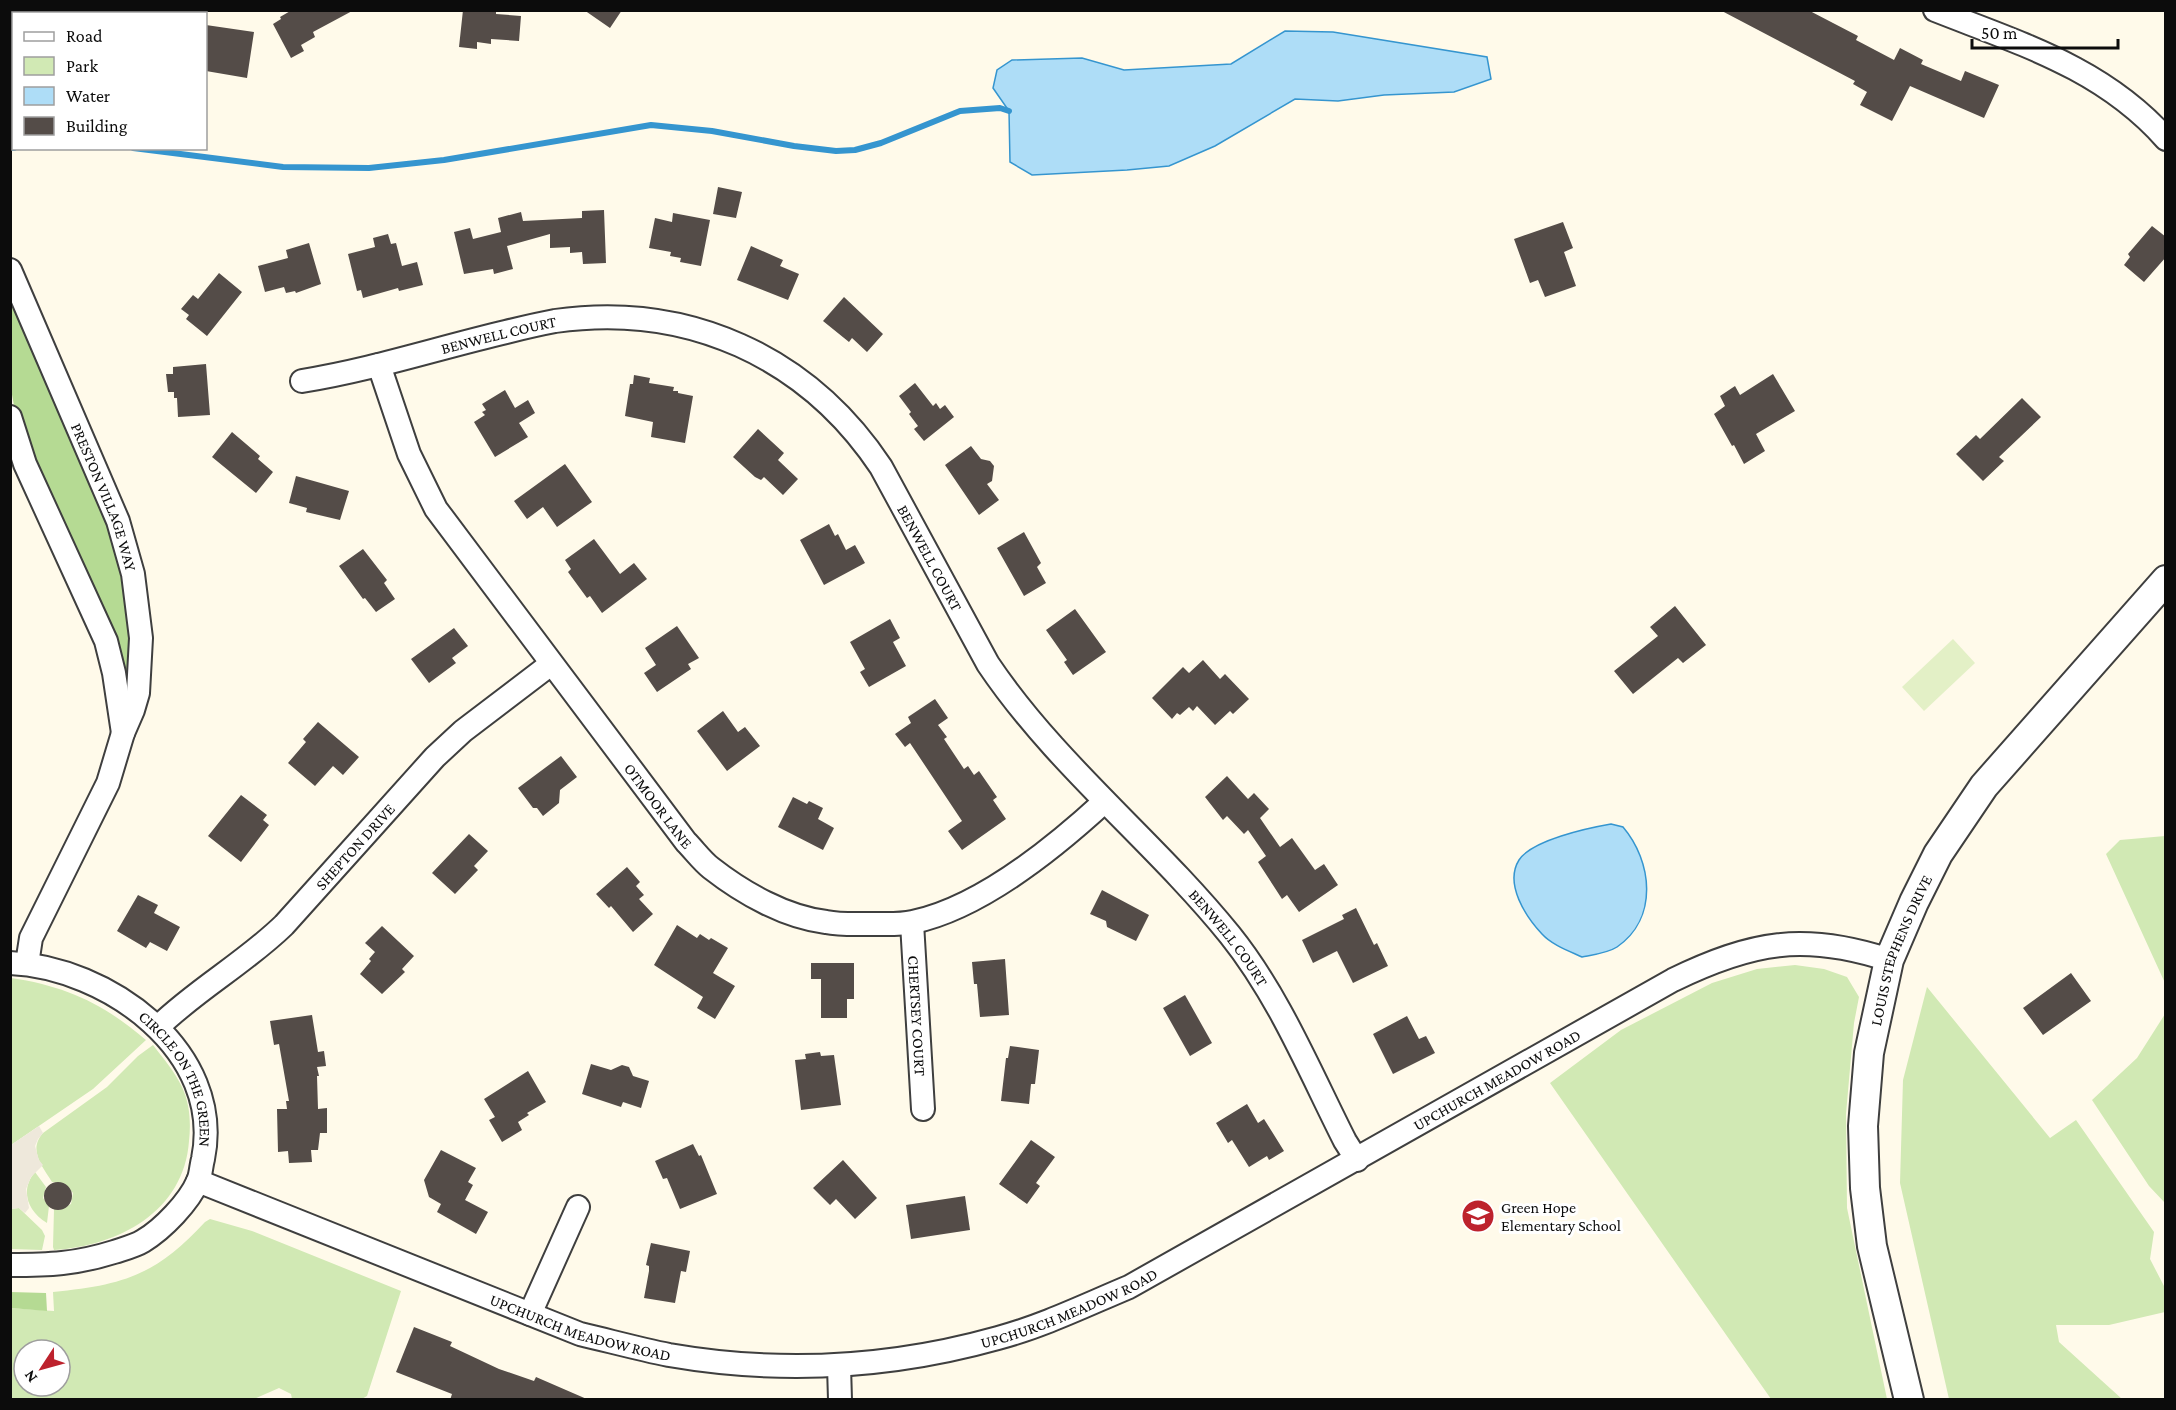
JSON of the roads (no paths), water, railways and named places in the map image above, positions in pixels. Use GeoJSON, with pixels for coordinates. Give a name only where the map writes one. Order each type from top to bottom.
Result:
{"type":"FeatureCollection","features":[{"type":"Feature","properties":{"kind":"street"},"geometry":{"type":"LineString","coordinates":[[1935,10],[2042,53],[2099,81],[2126,99],[2166,139]]}},
{"type":"Feature","properties":{"kind":"street","name":"PRESTON VILLAGE WAY"},"geometry":{"type":"LineString","coordinates":[[10,270],[118,521],[138,599],[141,638],[140,671],[133,710],[123,733],[108,783],[19,963]]}},
{"type":"Feature","properties":{"kind":"street","name":"BENWELL COURT"},"geometry":{"type":"LineString","coordinates":[[302,381],[379,366],[445,346],[554,321],[594,317],[638,318],[683,324],[728,339],[767,358],[823,399],[864,442],[898,496],[993,671],[1023,712],[1104,802],[1197,897],[1254,967],[1357,1160]]}},
{"type":"Feature","properties":{"kind":"street","name":"OTMOOR LANE"},"geometry":{"type":"LineString","coordinates":[[379,366],[409,454],[436,509],[663,813],[710,867],[766,903],[797,915],[825,922],[912,923],[961,905],[1004,881],[1051,848],[1104,802]]}},
{"type":"Feature","properties":{"kind":"street","name":"PRESTON VILLAGE WAY"},"geometry":{"type":"LineString","coordinates":[[10,417],[25,464],[106,641],[114,673],[123,733]]}},
{"type":"Feature","properties":{"kind":"street","name":"LOUIS STEPHENS DRIVE"},"geometry":{"type":"LineString","coordinates":[[1909,1400],[1872,1246],[1865,1188],[1863,1126],[1868,1065],[1889,960],[1938,854],[1984,786],[2166,580]]}},
{"type":"Feature","properties":{"kind":"street","name":"SHEPTON DRIVE"},"geometry":{"type":"LineString","coordinates":[[158,1027],[177,1009],[266,943],[435,757],[463,731],[551,664]]}},
{"type":"Feature","properties":{"kind":"street","name":"CHERTSEY COURT"},"geometry":{"type":"LineString","coordinates":[[912,923],[923,1109]]}},
{"type":"Feature","properties":{"kind":"street","name":"UPCHURCH MEADOW ROAD"},"geometry":{"type":"LineString","coordinates":[[198,1181],[580,1334],[669,1354],[767,1366],[838,1366],[917,1356],[1000,1338],[1065,1315],[1129,1287],[1672,980],[1710,962],[1754,948],[1790,944],[1830,945],[1863,951],[1889,960]]}},
{"type":"Feature","properties":{"kind":"street","name":"CIRCLE ON THE GREEN"},"geometry":{"type":"LineString","coordinates":[[10,1265],[84,1262],[142,1242],[169,1220],[198,1181],[205,1148],[206,1124],[202,1100],[184,1059],[149,1018],[96,986],[19,963]]}},
{"type":"Feature","properties":{"kind":"street"},"geometry":{"type":"LineString","coordinates":[[530,1314],[578,1206]]}},
{"type":"Feature","properties":{"kind":"street"},"geometry":{"type":"LineString","coordinates":[[838,1366],[840,1400]]}},
{"type":"Feature","properties":{"kind":"water"},"geometry":{"type":"Polygon","coordinates":[[[1285,31],[1333,32],[1487,57],[1491,79],[1454,92],[1384,95],[1338,101],[1295,99],[1215,146],[1169,166],[1032,175],[1010,162],[1009,111],[993,88],[997,70],[1012,60],[1082,58],[1124,70],[1231,64],[1285,31]]]}},
{"type":"Feature","properties":{"kind":"water"},"geometry":{"type":"Polygon","coordinates":[[[1611,824],[1623,827],[1640,856],[1647,889],[1645,905],[1640,921],[1631,935],[1617,947],[1582,957],[1551,941],[1536,927],[1519,900],[1515,889],[1515,869],[1519,860],[1536,846],[1561,836],[1611,824]]]}},
{"type":"Feature","properties":{"kind":"waterway"},"geometry":{"type":"LineString","coordinates":[[149,150],[283,167],[369,168],[444,160],[651,125],[712,131],[836,151],[855,150],[881,143],[960,111],[1000,108],[1009,111]]}},
{"type":"Feature","properties":{"kind":"place","name":"Green Hope Elementary School"},"geometry":{"type":"Point","coordinates":[1478,1216]}}]}
